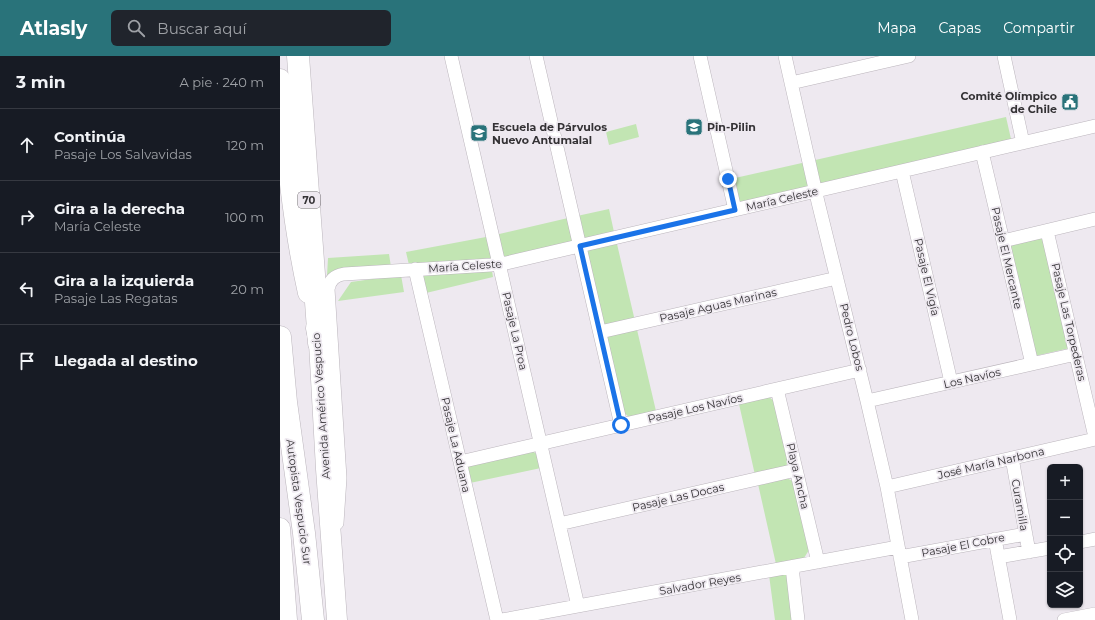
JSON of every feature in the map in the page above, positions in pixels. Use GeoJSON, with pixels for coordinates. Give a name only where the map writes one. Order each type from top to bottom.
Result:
{"type":"FeatureCollection","features":[{"type":"Feature","properties":{"kind":"highway","name":"70"},"geometry":{"type":"LineString","coordinates":[[298,56],[319,343]]}},
{"type":"Feature","properties":{"kind":"highway","name":"Autopista Vespucio Sur"},"geometry":{"type":"LineString","coordinates":[[280,337],[286,402],[304,533],[313,620]]}},
{"type":"Feature","properties":{"kind":"highway"},"geometry":{"type":"LineString","coordinates":[[280,436],[286,402]]}},
{"type":"Feature","properties":{"kind":"main road","name":"Avenida Américo Vespucio"},"geometry":{"type":"LineString","coordinates":[[280,79],[290,192],[296,231],[319,343],[337,620]]}},
{"type":"Feature","properties":{"kind":"main road"},"geometry":{"type":"LineString","coordinates":[[280,528],[287,620]]}},
{"type":"Feature","properties":{"kind":"street","name":"Pasaje La Proa"},"geometry":{"type":"LineString","coordinates":[[451,56],[578,606]]}},
{"type":"Feature","properties":{"kind":"street"},"geometry":{"type":"LineString","coordinates":[[536,56],[621,425]]}},
{"type":"Feature","properties":{"kind":"street"},"geometry":{"type":"LineString","coordinates":[[700,56],[735,210]]}},
{"type":"Feature","properties":{"kind":"street","name":"Pedro Lobos"},"geometry":{"type":"LineString","coordinates":[[785,56],[887,487],[912,620]]}},
{"type":"Feature","properties":{"kind":"street"},"geometry":{"type":"LineString","coordinates":[[791,83],[909,56]]}},
{"type":"Feature","properties":{"kind":"street"},"geometry":{"type":"LineString","coordinates":[[1004,56],[1024,143]]}},
{"type":"Feature","properties":{"kind":"street","name":"María Celeste"},"geometry":{"type":"LineString","coordinates":[[347,273],[499,264],[1095,126]]}},
{"type":"Feature","properties":{"kind":"street","name":"Pasaje El Mercante"},"geometry":{"type":"LineString","coordinates":[[982,152],[1032,364]]}},
{"type":"Feature","properties":{"kind":"street","name":"Pasaje El Vigía"},"geometry":{"type":"LineString","coordinates":[[902,171],[951,382]]}},
{"type":"Feature","properties":{"kind":"street"},"geometry":{"type":"LineString","coordinates":[[1003,242],[1095,219]]}},
{"type":"Feature","properties":{"kind":"street","name":"Pasaje Las Torpederas"},"geometry":{"type":"LineString","coordinates":[[1047,231],[1095,438]]}},
{"type":"Feature","properties":{"kind":"street","name":"Pasaje La Aduana"},"geometry":{"type":"LineString","coordinates":[[415,269],[497,620]]}},
{"type":"Feature","properties":{"kind":"street","name":"Avenida Américo Vespucio"},"geometry":{"type":"LineString","coordinates":[[333,568],[340,478],[328,289],[332,278],[340,274],[347,273]]}},
{"type":"Feature","properties":{"kind":"street","name":"Pasaje Aguas Marinas"},"geometry":{"type":"LineString","coordinates":[[600,332],[837,278]]}},
{"type":"Feature","properties":{"kind":"street","name":"Los Navíos"},"geometry":{"type":"LineString","coordinates":[[867,401],[1076,354]]}},
{"type":"Feature","properties":{"kind":"street","name":"Pasaje Los Navíos"},"geometry":{"type":"LineString","coordinates":[[460,462],[860,370]]}},
{"type":"Feature","properties":{"kind":"street","name":"Playa Ancha"},"geometry":{"type":"LineString","coordinates":[[777,389],[818,562]]}},
{"type":"Feature","properties":{"kind":"street","name":"José María Narbona"},"geometry":{"type":"LineString","coordinates":[[887,487],[1095,438]]}},
{"type":"Feature","properties":{"kind":"street","name":"Curamilla"},"geometry":{"type":"LineString","coordinates":[[1012,458],[1029,552]]}},
{"type":"Feature","properties":{"kind":"street","name":"Pasaje Las Docas"},"geometry":{"type":"LineString","coordinates":[[559,524],[796,470]]}},
{"type":"Feature","properties":{"kind":"street","name":"Pasaje El Cobre"},"geometry":{"type":"LineString","coordinates":[[899,552],[1026,534]]}},
{"type":"Feature","properties":{"kind":"street"},"geometry":{"type":"LineString","coordinates":[[995,539],[1010,620]]}},
{"type":"Feature","properties":{"kind":"street"},"geometry":{"type":"LineString","coordinates":[[1083,541],[1095,539]]}},
{"type":"Feature","properties":{"kind":"street","name":"Pasaje El Cobre"},"geometry":{"type":"LineString","coordinates":[[998,557],[1047,549]]}},
{"type":"Feature","properties":{"kind":"street","name":"Salvador Reyes"},"geometry":{"type":"LineString","coordinates":[[502,620],[818,562],[899,552]]}},
{"type":"Feature","properties":{"kind":"street"},"geometry":{"type":"LineString","coordinates":[[792,567],[798,620]]}},
{"type":"Feature","properties":{"kind":"street"},"geometry":{"type":"LineString","coordinates":[[1072,619],[1095,614]]}},
{"type":"Feature","properties":{"kind":"green space"},"geometry":{"type":"Polygon","coordinates":[[[1006,117],[1011,139],[740,205],[735,178],[1006,117]]]}},
{"type":"Feature","properties":{"kind":"green space"},"geometry":{"type":"Polygon","coordinates":[[[636,124],[639,137],[609,145],[606,132],[636,124]]]}},
{"type":"Feature","properties":{"kind":"green space"},"geometry":{"type":"Polygon","coordinates":[[[609,209],[614,232],[582,239],[577,216],[609,209]]]}},
{"type":"Feature","properties":{"kind":"green space"},"geometry":{"type":"Polygon","coordinates":[[[568,218],[574,242],[501,259],[495,235],[568,218]]]}},
{"type":"Feature","properties":{"kind":"green space"},"geometry":{"type":"Polygon","coordinates":[[[1044,236],[1070,348],[1035,356],[1009,244],[1044,236]]]}},
{"type":"Feature","properties":{"kind":"green space"},"geometry":{"type":"Polygon","coordinates":[[[486,237],[492,258],[409,265],[406,252],[486,237]]]}},
{"type":"Feature","properties":{"kind":"green space"},"geometry":{"type":"Polygon","coordinates":[[[617,244],[656,411],[629,417],[623,412],[585,251],[617,244]]]}},
{"type":"Feature","properties":{"kind":"green space"},"geometry":{"type":"Polygon","coordinates":[[[389,254],[391,267],[327,276],[328,258],[389,254]]]}},
{"type":"Feature","properties":{"kind":"green space"},"geometry":{"type":"Polygon","coordinates":[[[492,271],[493,277],[426,293],[421,274],[492,271]]]}},
{"type":"Feature","properties":{"kind":"green space"},"geometry":{"type":"Polygon","coordinates":[[[401,275],[404,292],[338,301],[351,282],[401,275]]]}},
{"type":"Feature","properties":{"kind":"green space"},"geometry":{"type":"Polygon","coordinates":[[[768,396],[775,402],[789,461],[784,469],[755,475],[739,404],[768,396]]]}},
{"type":"Feature","properties":{"kind":"green space"},"geometry":{"type":"Polygon","coordinates":[[[531,450],[538,455],[541,468],[470,483],[466,469],[471,465],[531,450]]]}},
{"type":"Feature","properties":{"kind":"green space"},"geometry":{"type":"Polygon","coordinates":[[[787,478],[794,482],[809,550],[804,558],[776,564],[758,484],[787,478]]]}},
{"type":"Feature","properties":{"kind":"green space"},"geometry":{"type":"Polygon","coordinates":[[[788,573],[793,620],[775,620],[769,575],[788,573]]]}},
{"type":"Feature","properties":{"kind":"place","name":"Comité Olímpico de Chile"},"geometry":{"type":"Point","coordinates":[1070,102]}},
{"type":"Feature","properties":{"kind":"place","name":"Pin-Pilin"},"geometry":{"type":"Point","coordinates":[694,127]}},
{"type":"Feature","properties":{"kind":"place","name":"Escuela de Párvulos Nuevo Antumalal"},"geometry":{"type":"Point","coordinates":[479,133]}},
{"type":"Feature","properties":{"kind":"route"},"geometry":{"type":"LineString","coordinates":[[621,425],[580,246],[735,210],[728,179]]}}]}
